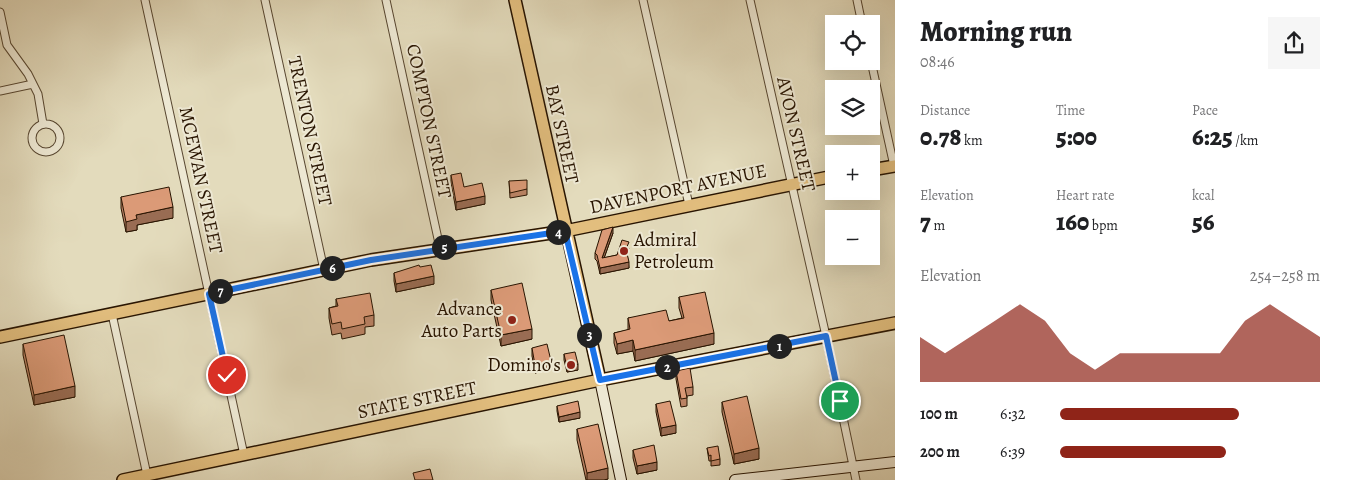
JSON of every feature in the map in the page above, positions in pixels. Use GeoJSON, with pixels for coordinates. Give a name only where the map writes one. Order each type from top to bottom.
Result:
{"type":"FeatureCollection","features":[{"type":"Feature","properties":{"kind":"main road","name":"BAY STREET"},"geometry":{"type":"LineString","coordinates":[[515,0],[565,231],[600,380]]}},
{"type":"Feature","properties":{"kind":"main road"},"geometry":{"type":"LineString","coordinates":[[880,168],[895,166]]}},
{"type":"Feature","properties":{"kind":"main road","name":"DAVENPORT AVENUE"},"geometry":{"type":"LineString","coordinates":[[0,337],[324,270],[440,248],[565,231],[825,178]]}},
{"type":"Feature","properties":{"kind":"main road","name":"STATE STREET"},"geometry":{"type":"LineString","coordinates":[[123,480],[153,476],[244,454],[600,380],[895,323]]}},
{"type":"Feature","properties":{"kind":"street","name":"MCEWAN STREET"},"geometry":{"type":"LineString","coordinates":[[145,0],[244,454]]}},
{"type":"Feature","properties":{"kind":"street","name":"TRENTON STREET"},"geometry":{"type":"LineString","coordinates":[[265,0],[324,270]]}},
{"type":"Feature","properties":{"kind":"street","name":"COMPTON STREET"},"geometry":{"type":"LineString","coordinates":[[386,0],[440,248]]}},
{"type":"Feature","properties":{"kind":"street"},"geometry":{"type":"LineString","coordinates":[[643,0],[689,205]]}},
{"type":"Feature","properties":{"kind":"street","name":"AVON STREET"},"geometry":{"type":"LineString","coordinates":[[750,0],[826,336],[856,480]]}},
{"type":"Feature","properties":{"kind":"street"},"geometry":{"type":"LineString","coordinates":[[857,0],[860,15]]}},
{"type":"Feature","properties":{"kind":"street"},"geometry":{"type":"LineString","coordinates":[[0,12],[7,45],[38,94],[43,124]]}},
{"type":"Feature","properties":{"kind":"street"},"geometry":{"type":"LineString","coordinates":[[873,70],[895,166]]}},
{"type":"Feature","properties":{"kind":"street"},"geometry":{"type":"LineString","coordinates":[[0,90],[33,84]]}},
{"type":"Feature","properties":{"kind":"street"},"geometry":{"type":"LineString","coordinates":[[43,124],[53,125],[59,132],[59,145],[52,151],[42,152],[33,142],[35,129],[43,124]]}},
{"type":"Feature","properties":{"kind":"street"},"geometry":{"type":"LineString","coordinates":[[112,314],[153,476]]}},
{"type":"Feature","properties":{"kind":"street","name":"BAY STREET"},"geometry":{"type":"LineString","coordinates":[[600,380],[621,480]]}},
{"type":"Feature","properties":{"kind":"street"},"geometry":{"type":"LineString","coordinates":[[735,480],[895,462]]}},
{"type":"Feature","properties":{"kind":"building"},"geometry":{"type":"Polygon","coordinates":[[[461,173],[464,187],[482,183],[485,196],[456,202],[451,175],[461,173]]]}},
{"type":"Feature","properties":{"kind":"building"},"geometry":{"type":"Polygon","coordinates":[[[527,180],[527,189],[510,193],[509,181],[527,180]]]}},
{"type":"Feature","properties":{"kind":"building"},"geometry":{"type":"Polygon","coordinates":[[[169,187],[173,207],[136,215],[137,219],[126,222],[121,197],[169,187]]]}},
{"type":"Feature","properties":{"kind":"building"},"geometry":{"type":"Polygon","coordinates":[[[613,227],[602,258],[617,255],[622,240],[629,242],[626,249],[629,262],[600,268],[595,253],[602,230],[613,227]]]}},
{"type":"Feature","properties":{"kind":"building"},"geometry":{"type":"Polygon","coordinates":[[[419,265],[420,267],[431,265],[434,276],[396,284],[394,273],[419,265]]]}},
{"type":"Feature","properties":{"kind":"building","name":"Advance Auto Parts"},"geometry":{"type":"Polygon","coordinates":[[[522,283],[532,329],[501,335],[491,290],[522,283]]]}},
{"type":"Feature","properties":{"kind":"building"},"geometry":{"type":"Polygon","coordinates":[[[705,292],[714,333],[635,350],[633,340],[617,344],[614,333],[630,329],[628,318],[666,310],[669,321],[684,318],[679,297],[705,292]]]}},
{"type":"Feature","properties":{"kind":"building"},"geometry":{"type":"Polygon","coordinates":[[[370,293],[374,315],[364,317],[365,324],[342,329],[341,322],[332,324],[329,308],[338,306],[336,299],[370,293]]]}},
{"type":"Feature","properties":{"kind":"building"},"geometry":{"type":"Polygon","coordinates":[[[64,335],[75,386],[34,395],[23,344],[64,335]]]}},
{"type":"Feature","properties":{"kind":"building"},"geometry":{"type":"Polygon","coordinates":[[[547,344],[551,361],[535,365],[532,348],[547,344]]]}},
{"type":"Feature","properties":{"kind":"building"},"geometry":{"type":"Polygon","coordinates":[[[575,352],[578,364],[567,367],[564,354],[575,352]]]}},
{"type":"Feature","properties":{"kind":"building"},"geometry":{"type":"Polygon","coordinates":[[[690,368],[693,387],[685,388],[687,398],[681,399],[676,371],[690,368]]]}},
{"type":"Feature","properties":{"kind":"building"},"geometry":{"type":"Polygon","coordinates":[[[747,396],[759,448],[734,454],[722,402],[747,396]]]}},
{"type":"Feature","properties":{"kind":"building"},"geometry":{"type":"Polygon","coordinates":[[[578,401],[580,412],[559,417],[557,406],[578,401]]]}},
{"type":"Feature","properties":{"kind":"building"},"geometry":{"type":"Polygon","coordinates":[[[670,401],[676,425],[661,428],[656,404],[670,401]]]}},
{"type":"Feature","properties":{"kind":"building"},"geometry":{"type":"Polygon","coordinates":[[[598,424],[608,468],[587,473],[577,429],[598,424]]]}},
{"type":"Feature","properties":{"kind":"building"},"geometry":{"type":"Polygon","coordinates":[[[654,445],[657,462],[637,466],[633,450],[654,445]]]}},
{"type":"Feature","properties":{"kind":"building"},"geometry":{"type":"Polygon","coordinates":[[[718,446],[720,459],[711,461],[711,455],[709,456],[707,448],[718,446]]]}},
{"type":"Feature","properties":{"kind":"building"},"geometry":{"type":"Polygon","coordinates":[[[430,469],[433,480],[415,480],[413,473],[430,469]]]}},
{"type":"Feature","properties":{"kind":"place","name":"Admiral Petroleum"},"geometry":{"type":"Point","coordinates":[624,251]}},
{"type":"Feature","properties":{"kind":"place","name":"Advance Auto Parts"},"geometry":{"type":"Point","coordinates":[512,320]}},
{"type":"Feature","properties":{"kind":"place","name":"Domino's"},"geometry":{"type":"Point","coordinates":[571,365]}},
{"type":"Feature","properties":{"kind":"route"},"geometry":{"type":"LineString","coordinates":[[227,375],[209,294],[371,260],[440,248],[565,231],[600,380],[826,336],[840,401]]}}]}
